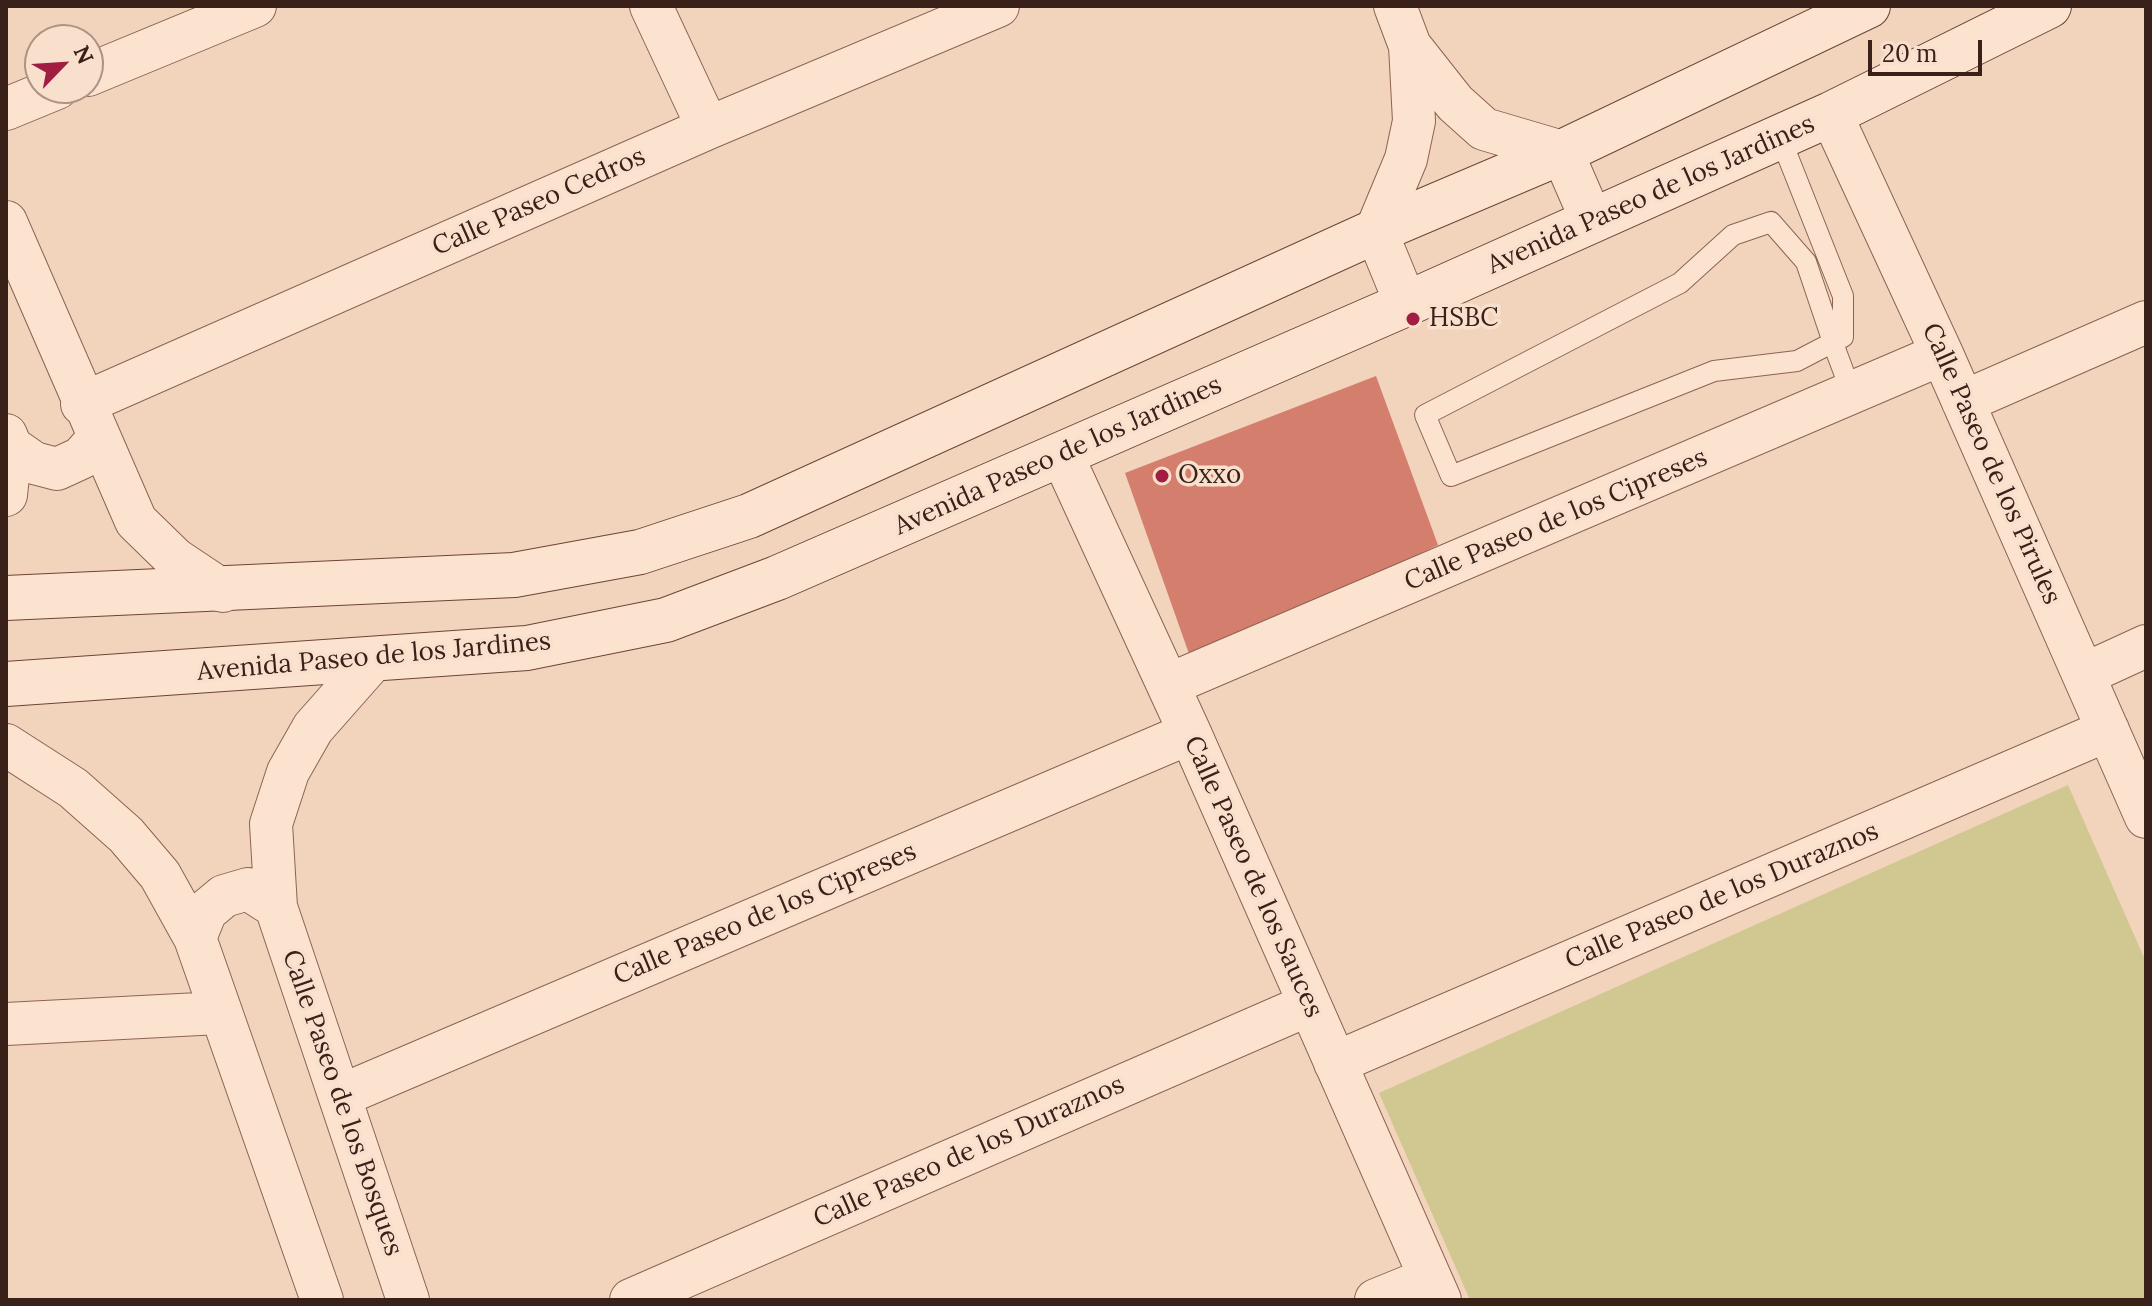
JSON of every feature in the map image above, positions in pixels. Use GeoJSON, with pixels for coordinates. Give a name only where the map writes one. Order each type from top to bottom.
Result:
{"type":"FeatureCollection","features":[{"type":"Feature","properties":{"kind":"street"},"geometry":{"type":"LineString","coordinates":[[104,68],[255,6]]}},
{"type":"Feature","properties":{"kind":"street"},"geometry":{"type":"LineString","coordinates":[[651,6],[708,128]]}},
{"type":"Feature","properties":{"kind":"street","name":"Calle Paseo Cedros"},"geometry":{"type":"LineString","coordinates":[[90,421],[708,128],[998,6]]}},
{"type":"Feature","properties":{"kind":"street"},"geometry":{"type":"LineString","coordinates":[[1395,6],[1410,46],[1414,121],[1406,159],[1376,231],[1406,304]]}},
{"type":"Feature","properties":{"kind":"street"},"geometry":{"type":"LineString","coordinates":[[6,598],[223,591],[514,575],[640,552],[749,516],[1376,231],[1562,152],[1868,6]]}},
{"type":"Feature","properties":{"kind":"street","name":"Avenida Paseo de los Jardines"},"geometry":{"type":"LineString","coordinates":[[6,684],[527,648],[666,620],[777,578],[1406,304],[1831,114],[2049,6]]}},
{"type":"Feature","properties":{"kind":"street"},"geometry":{"type":"LineString","coordinates":[[1410,46],[1455,103],[1484,129],[1562,152]]}},
{"type":"Feature","properties":{"kind":"street","name":"Calle Paseo de los Pirules"},"geometry":{"type":"LineString","coordinates":[[1831,114],[1942,354],[2146,817]]}},
{"type":"Feature","properties":{"kind":"street"},"geometry":{"type":"LineString","coordinates":[[1562,152],[1592,221]]}},
{"type":"Feature","properties":{"kind":"street"},"geometry":{"type":"LineString","coordinates":[[6,222],[136,521],[175,559],[223,591]]}},
{"type":"Feature","properties":{"kind":"street"},"geometry":{"type":"LineString","coordinates":[[1963,402],[2146,322]]}},
{"type":"Feature","properties":{"kind":"street","name":"Calle Paseo de los Cipreses"},"geometry":{"type":"LineString","coordinates":[[1168,685],[1942,354]]}},
{"type":"Feature","properties":{"kind":"street"},"geometry":{"type":"LineString","coordinates":[[9,441],[34,463],[57,469],[81,458],[90,421]]}},
{"type":"Feature","properties":{"kind":"street"},"geometry":{"type":"LineString","coordinates":[[6,495],[9,441]]}},
{"type":"Feature","properties":{"kind":"street","name":"Calle Paseo de los Sauces"},"geometry":{"type":"LineString","coordinates":[[1062,455],[1190,733],[1435,1289]]}},
{"type":"Feature","properties":{"kind":"street"},"geometry":{"type":"LineString","coordinates":[[2085,674],[2146,646]]}},
{"type":"Feature","properties":{"kind":"street","name":"Calle Paseo de los Bosques"},"geometry":{"type":"LineString","coordinates":[[373,660],[313,728],[288,772],[271,824],[276,907],[408,1300]]}},
{"type":"Feature","properties":{"kind":"street","name":"Calle Paseo de los Duraznos"},"geometry":{"type":"LineString","coordinates":[[1335,1063],[2108,730]]}},
{"type":"Feature","properties":{"kind":"street","name":"Calle Paseo de los Cipreses"},"geometry":{"type":"LineString","coordinates":[[340,1096],[1190,733]]}},
{"type":"Feature","properties":{"kind":"street"},"geometry":{"type":"LineString","coordinates":[[6,745],[73,788],[126,835],[160,875],[195,938],[322,1300]]}},
{"type":"Feature","properties":{"kind":"street"},"geometry":{"type":"LineString","coordinates":[[195,938],[206,911],[224,896],[240,890],[257,892],[276,907]]}},
{"type":"Feature","properties":{"kind":"street","name":"Calle Paseo de los Duraznos"},"geometry":{"type":"LineString","coordinates":[[631,1300],[1308,1005]]}},
{"type":"Feature","properties":{"kind":"street"},"geometry":{"type":"LineString","coordinates":[[6,1024],[219,1013]]}},
{"type":"Feature","properties":{"kind":"street"},"geometry":{"type":"LineString","coordinates":[[1376,1300],[1435,1289]]}},
{"type":"Feature","properties":{"kind":"lane"},"geometry":{"type":"LineString","coordinates":[[1780,137],[1843,296],[1843,337],[1832,343],[1797,361],[1714,371],[1451,476],[1425,415],[1680,283],[1733,235],[1771,222],[1806,262],[1811,275],[1819,301],[1833,341],[1837,354],[1852,394]]}},
{"type":"Feature","properties":{"kind":"shaded area"},"geometry":{"type":"Polygon","coordinates":[[[2068,785],[2146,962],[2146,1300],[1470,1300],[1379,1093],[2068,785]]]}},
{"type":"Feature","properties":{"kind":"building"},"geometry":{"type":"Polygon","coordinates":[[[1376,376],[1438,545],[1193,665],[1125,473],[1376,376]]]}},
{"type":"Feature","properties":{"kind":"place","name":"HSBC"},"geometry":{"type":"Point","coordinates":[1413,319]}},
{"type":"Feature","properties":{"kind":"place","name":"Oxxo"},"geometry":{"type":"Point","coordinates":[1162,476]}}]}
